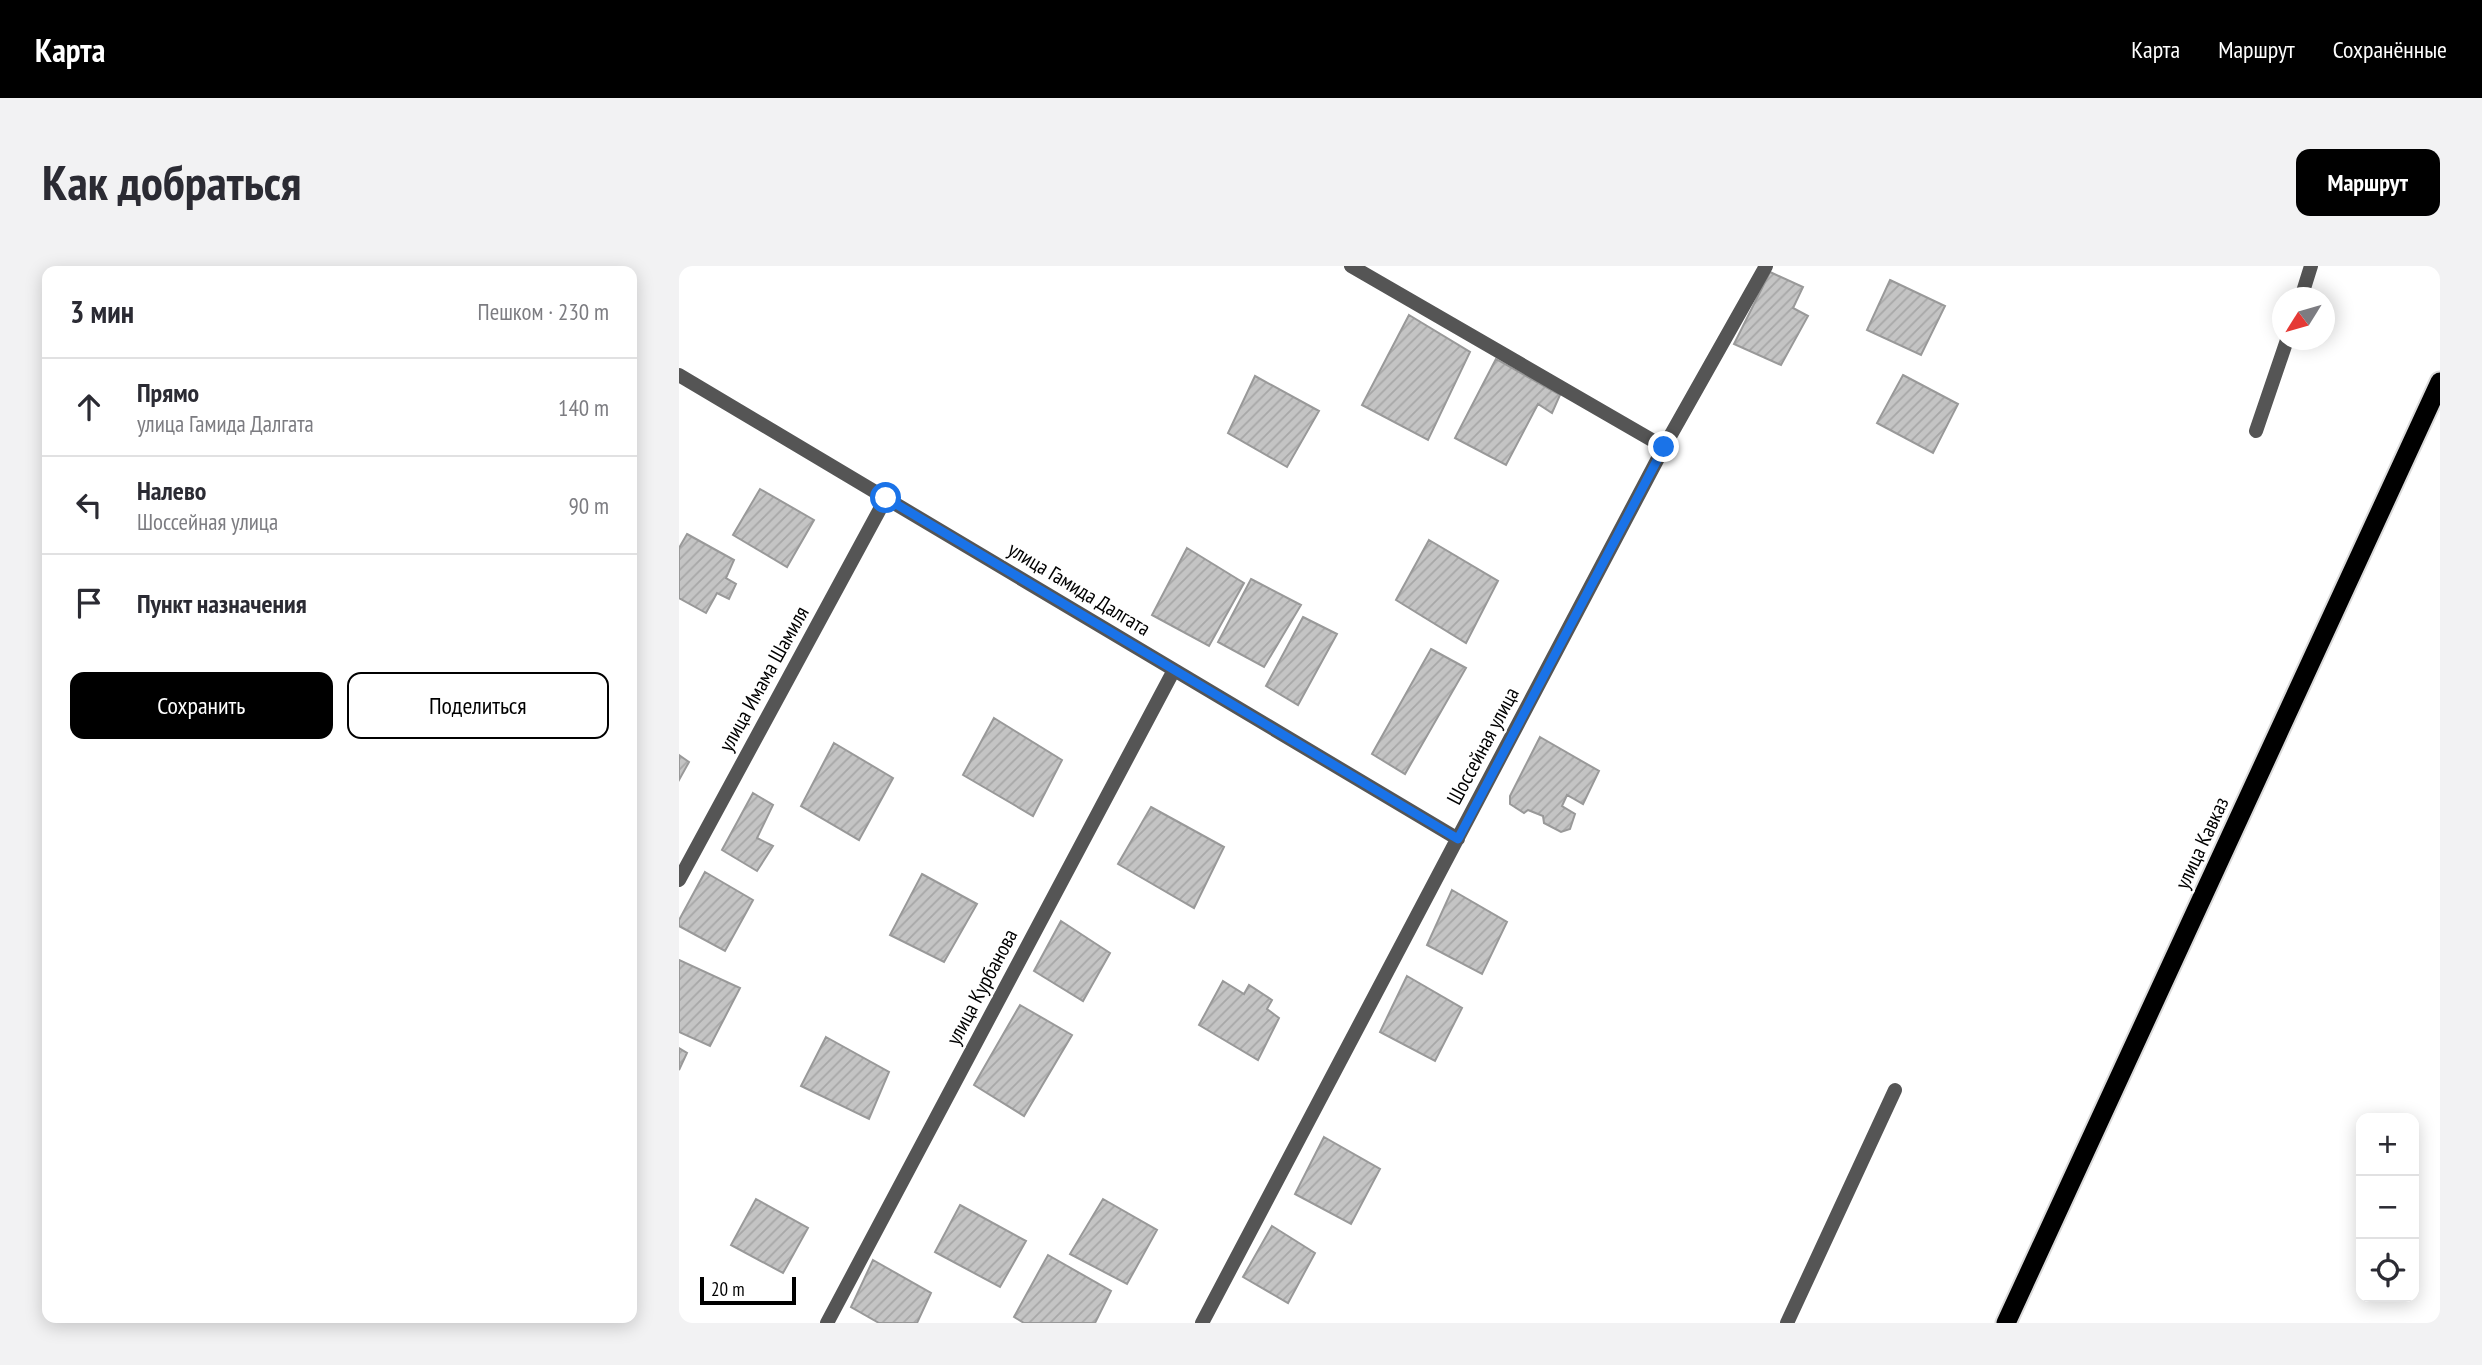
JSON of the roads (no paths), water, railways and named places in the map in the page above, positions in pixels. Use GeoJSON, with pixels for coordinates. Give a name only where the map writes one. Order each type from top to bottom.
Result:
{"type":"FeatureCollection","features":[{"type":"Feature","properties":{"kind":"highway","name":"улица Кавказ"},"geometry":{"type":"LineString","coordinates":[[2006,1323],[2440,382]]}},
{"type":"Feature","properties":{"kind":"street"},"geometry":{"type":"LineString","coordinates":[[1351,266],[1664,447]]}},
{"type":"Feature","properties":{"kind":"street","name":"Шоссейная улица"},"geometry":{"type":"LineString","coordinates":[[1202,1323],[1664,447],[1766,266]]}},
{"type":"Feature","properties":{"kind":"street"},"geometry":{"type":"LineString","coordinates":[[2304,287],[2311,266]]}},
{"type":"Feature","properties":{"kind":"street"},"geometry":{"type":"LineString","coordinates":[[2256,431],[2284,350]]}},
{"type":"Feature","properties":{"kind":"street","name":"улица Гамида Далгата"},"geometry":{"type":"LineString","coordinates":[[679,375],[1458,839]]}},
{"type":"Feature","properties":{"kind":"street","name":"улица Имама Шамиля"},"geometry":{"type":"LineString","coordinates":[[679,880],[886,498]]}},
{"type":"Feature","properties":{"kind":"street","name":"улица Курбанова"},"geometry":{"type":"LineString","coordinates":[[827,1323],[1174,670]]}},
{"type":"Feature","properties":{"kind":"street"},"geometry":{"type":"LineString","coordinates":[[1787,1323],[1895,1090]]}}]}
